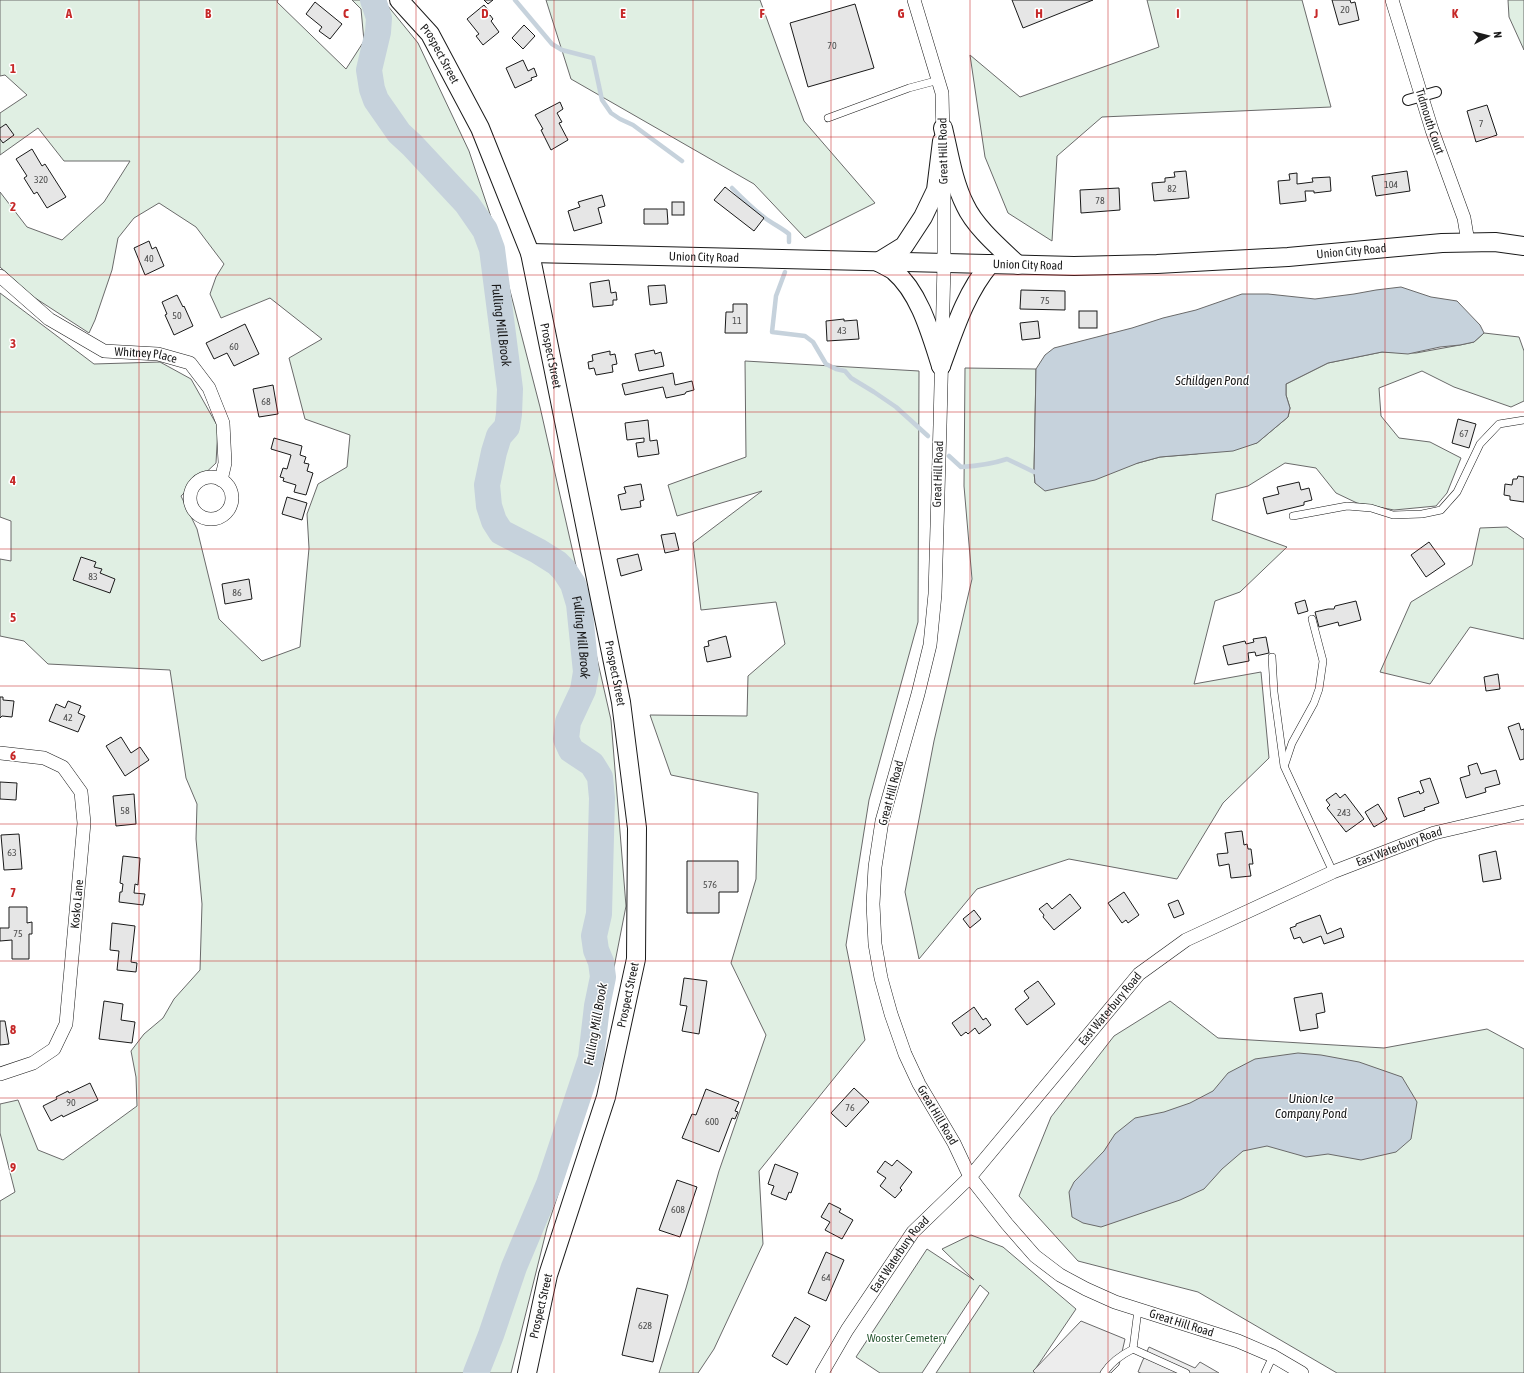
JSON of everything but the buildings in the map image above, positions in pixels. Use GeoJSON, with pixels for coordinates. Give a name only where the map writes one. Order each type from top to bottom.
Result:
{"type":"FeatureCollection","features":[{"type":"Feature","properties":{"kind":"main road","name":"Prospect Street"},"geometry":{"type":"LineString","coordinates":[[399,0],[430,34],[480,128],[530,253],[621,702],[637,828],[636,959],[606,1097],[548,1275],[527,1373]]}},
{"type":"Feature","properties":{"kind":"main road"},"geometry":{"type":"LineString","coordinates":[[878,262],[904,246],[923,217],[936,190],[943,128]]}},
{"type":"Feature","properties":{"kind":"main road"},"geometry":{"type":"LineString","coordinates":[[943,128],[957,186],[965,206],[991,240],[1018,265]]}},
{"type":"Feature","properties":{"kind":"main road","name":"Union City Road"},"geometry":{"type":"LineString","coordinates":[[530,253],[1074,266],[1157,264],[1288,257],[1399,246],[1468,242],[1495,242],[1524,246]]}},
{"type":"Feature","properties":{"kind":"main road"},"geometry":{"type":"LineString","coordinates":[[878,262],[893,270],[908,286],[927,323],[941,366]]}},
{"type":"Feature","properties":{"kind":"main road"},"geometry":{"type":"LineString","coordinates":[[941,366],[966,301],[975,283],[990,264]]}},
{"type":"Feature","properties":{"kind":"street","name":"Great Hill Road"},"geometry":{"type":"LineString","coordinates":[[914,0],[942,92],[944,264],[935,594],[930,645],[918,694],[882,821],[875,867],[873,904],[875,944],[881,978],[891,1014],[905,1054],[954,1144],[970,1177],[1006,1224],[1035,1256],[1060,1275],[1115,1302],[1238,1341],[1273,1356],[1302,1373]]}},
{"type":"Feature","properties":{"kind":"street","name":"Tidmouth Court"},"geometry":{"type":"LineString","coordinates":[[1392,0],[1421,96],[1464,218],[1468,242]]}},
{"type":"Feature","properties":{"kind":"street"},"geometry":{"type":"LineString","coordinates":[[1408,100],[1436,92]]}},
{"type":"Feature","properties":{"kind":"street","name":"Whitney Place"},"geometry":{"type":"LineString","coordinates":[[0,276],[50,319],[104,351],[158,354],[190,363],[209,388],[223,423],[225,464],[220,480]]}},
{"type":"Feature","properties":{"kind":"street","name":"Kosko Lane"},"geometry":{"type":"LineString","coordinates":[[0,753],[44,758],[63,767],[81,792],[84,823],[66,1024],[54,1049],[33,1063],[0,1074]]}},
{"type":"Feature","properties":{"kind":"street","name":"East Waterbury Road"},"geometry":{"type":"LineString","coordinates":[[826,1370],[847,1330],[913,1232],[970,1177],[1139,974],[1186,940],[1333,872],[1434,833],[1524,812]]}},
{"type":"Feature","properties":{"kind":"lane"},"geometry":{"type":"LineString","coordinates":[[828,118],[909,88],[938,80]]}},
{"type":"Feature","properties":{"kind":"lane"},"geometry":{"type":"LineString","coordinates":[[1293,516],[1347,506],[1371,508],[1393,515],[1422,514],[1441,510],[1457,492],[1480,444],[1499,424],[1524,420]]}},
{"type":"Feature","properties":{"kind":"lane"},"geometry":{"type":"LineString","coordinates":[[1284,766],[1292,743],[1314,703],[1319,689],[1323,661],[1312,619]]}},
{"type":"Feature","properties":{"kind":"lane"},"geometry":{"type":"LineString","coordinates":[[1272,657],[1274,692],[1284,766],[1333,872]]}},
{"type":"Feature","properties":{"kind":"lane"},"geometry":{"type":"LineString","coordinates":[[1133,1349],[1138,1310]]}},
{"type":"Feature","properties":{"kind":"lane"},"geometry":{"type":"LineString","coordinates":[[1104,1373],[1108,1366],[1119,1357],[1133,1349]]}},
{"type":"Feature","properties":{"kind":"lane"},"geometry":{"type":"LineString","coordinates":[[1133,1349],[1186,1373]]}},
{"type":"Feature","properties":{"kind":"lane"},"geometry":{"type":"LineString","coordinates":[[1265,1373],[1273,1356]]}},
{"type":"Feature","properties":{"kind":"green space"},"geometry":{"type":"Polygon","coordinates":[[[0,0],[278,0],[277,2],[346,69],[364,41],[361,9],[352,0],[383,0],[418,43],[469,151],[491,217],[540,407],[611,720],[626,906],[587,1106],[547,1228],[511,1373],[0,1373],[0,1201],[15,1192],[0,1133],[0,1104],[18,1100],[38,1150],[63,1160],[137,1106],[136,1077],[131,1051],[144,1034],[163,1018],[174,999],[200,970],[202,904],[196,839],[197,804],[186,778],[170,670],[48,664],[24,641],[0,636],[0,559],[11,561],[11,521],[0,517],[0,293],[94,364],[160,362],[191,379],[218,427],[216,463],[181,496],[197,529],[219,619],[262,661],[300,647],[309,548],[307,514],[318,484],[347,467],[350,435],[305,419],[289,358],[322,339],[270,298],[221,318],[210,294],[216,277],[224,264],[196,227],[159,203],[134,218],[118,238],[112,270],[89,333],[32,296],[0,267],[0,192],[27,227],[62,240],[104,202],[130,161],[64,161],[38,128],[0,155],[0,113],[27,95],[5,75],[0,76],[0,0]]]}},
{"type":"Feature","properties":{"kind":"green space"},"geometry":{"type":"Polygon","coordinates":[[[546,0],[760,0],[804,121],[875,203],[805,238],[754,184],[571,79],[546,0]]]}},
{"type":"Feature","properties":{"kind":"green space"},"geometry":{"type":"Polygon","coordinates":[[[1147,0],[1302,0],[1331,107],[1102,117],[1057,156],[1052,241],[1008,213],[985,157],[970,55],[1020,97],[1159,47],[1147,0]]]}},
{"type":"Feature","properties":{"kind":"green space"},"geometry":{"type":"Polygon","coordinates":[[[1508,0],[1524,0],[1524,50],[1509,17],[1508,0]]]}},
{"type":"Feature","properties":{"kind":"green space"},"geometry":{"type":"Polygon","coordinates":[[[1484,333],[1519,337],[1524,351],[1524,401],[1511,407],[1454,387],[1422,371],[1379,388],[1381,416],[1399,438],[1430,442],[1461,458],[1447,493],[1436,506],[1394,510],[1357,503],[1336,493],[1316,468],[1285,463],[1248,486],[1216,494],[1212,520],[1287,547],[1240,592],[1215,601],[1194,684],[1261,672],[1269,758],[1223,803],[1177,879],[1069,859],[977,889],[919,959],[905,892],[934,741],[972,579],[964,486],[965,368],[1036,369],[1035,483],[1138,463],[1160,457],[1196,454],[1257,443],[1288,417],[1290,408],[1286,395],[1286,384],[1328,363],[1382,352],[1416,353],[1460,345],[1474,342],[1484,333]]]}},
{"type":"Feature","properties":{"kind":"green space"},"geometry":{"type":"Polygon","coordinates":[[[745,361],[919,371],[918,622],[869,800],[846,945],[865,1040],[759,1171],[763,1244],[714,1349],[698,1373],[659,1373],[686,1288],[719,1171],[766,1035],[731,963],[756,879],[758,793],[671,775],[650,715],[747,716],[748,676],[785,644],[776,602],[701,610],[693,543],[762,491],[677,516],[668,485],[746,457],[745,361]]]}},
{"type":"Feature","properties":{"kind":"green space"},"geometry":{"type":"Polygon","coordinates":[[[1507,527],[1524,539],[1524,639],[1470,627],[1430,684],[1380,672],[1411,602],[1472,565],[1480,528],[1507,527]]]}},
{"type":"Feature","properties":{"kind":"green space"},"geometry":{"type":"Polygon","coordinates":[[[1170,1001],[1218,1038],[1384,1048],[1487,1029],[1524,1049],[1524,1373],[1337,1373],[1198,1292],[1078,1261],[1019,1196],[1051,1117],[1114,1036],[1170,1001]]]}},
{"type":"Feature","properties":{"kind":"green space","name":"Wooster Cemetery"},"geometry":{"type":"Polygon","coordinates":[[[971,1235],[1003,1247],[1076,1309],[1034,1371],[1035,1373],[936,1373],[989,1293],[980,1285],[922,1373],[880,1373],[856,1357],[927,1249],[974,1280],[942,1249],[971,1235]]]}},
{"type":"Feature","properties":{"kind":"shaded area"},"geometry":{"type":"Polygon","coordinates":[[[1081,1321],[1125,1339],[1119,1365],[1111,1373],[1035,1373],[1033,1371],[1081,1321]]]}},
{"type":"Feature","properties":{"kind":"shaded area"},"geometry":{"type":"Polygon","coordinates":[[[1149,1347],[1195,1368],[1200,1362],[1219,1373],[1138,1372],[1149,1347]]]}},
{"type":"Feature","properties":{"kind":"water","name":"Schildgen Pond"},"geometry":{"type":"Polygon","coordinates":[[[1401,287],[1431,297],[1457,301],[1480,325],[1484,333],[1474,342],[1460,345],[1440,347],[1408,354],[1382,352],[1328,363],[1286,384],[1286,395],[1290,408],[1288,417],[1257,443],[1233,451],[1160,457],[1138,463],[1095,480],[1045,491],[1035,483],[1036,369],[1045,355],[1054,348],[1196,310],[1242,294],[1268,294],[1315,299],[1401,287]]]}},
{"type":"Feature","properties":{"kind":"water","name":"Union Ice Company Pond"},"geometry":{"type":"Polygon","coordinates":[[[1298,1053],[1321,1055],[1359,1062],[1402,1077],[1417,1102],[1411,1139],[1396,1152],[1361,1160],[1328,1154],[1306,1157],[1267,1146],[1243,1151],[1222,1169],[1204,1189],[1180,1200],[1101,1227],[1083,1223],[1072,1217],[1069,1192],[1074,1182],[1104,1151],[1115,1134],[1135,1118],[1164,1112],[1190,1103],[1213,1091],[1228,1073],[1255,1059],[1298,1053]]]}},
{"type":"Feature","properties":{"kind":"waterway","name":"Fulling Mill Brook"},"geometry":{"type":"LineString","coordinates":[[373,0],[379,18],[378,32],[369,70],[372,89],[376,100],[399,133],[467,204],[485,230],[492,249],[510,389],[507,427],[499,436],[487,485],[489,506],[494,521],[501,532],[538,551],[557,563],[564,570],[573,584],[579,604],[586,672],[583,690],[568,722],[566,739],[571,750],[592,764],[600,777],[602,798],[599,914],[594,936],[596,950],[601,962],[603,977],[597,1006],[591,1058],[549,1184],[514,1267],[491,1335],[476,1373]]}},
{"type":"Feature","properties":{"kind":"waterway"},"geometry":{"type":"LineString","coordinates":[[515,0],[552,44],[562,50],[593,58],[602,100],[611,113],[633,125],[682,161]]}},
{"type":"Feature","properties":{"kind":"waterway"},"geometry":{"type":"LineString","coordinates":[[732,188],[761,215],[789,234],[789,242]]}},
{"type":"Feature","properties":{"kind":"waterway"},"geometry":{"type":"LineString","coordinates":[[785,272],[776,296],[772,332],[805,336],[813,342],[826,364],[836,369],[845,371],[851,378],[896,407],[928,436]]}},
{"type":"Feature","properties":{"kind":"waterway"},"geometry":{"type":"LineString","coordinates":[[949,456],[961,467],[1007,459],[1034,472]]}}]}
